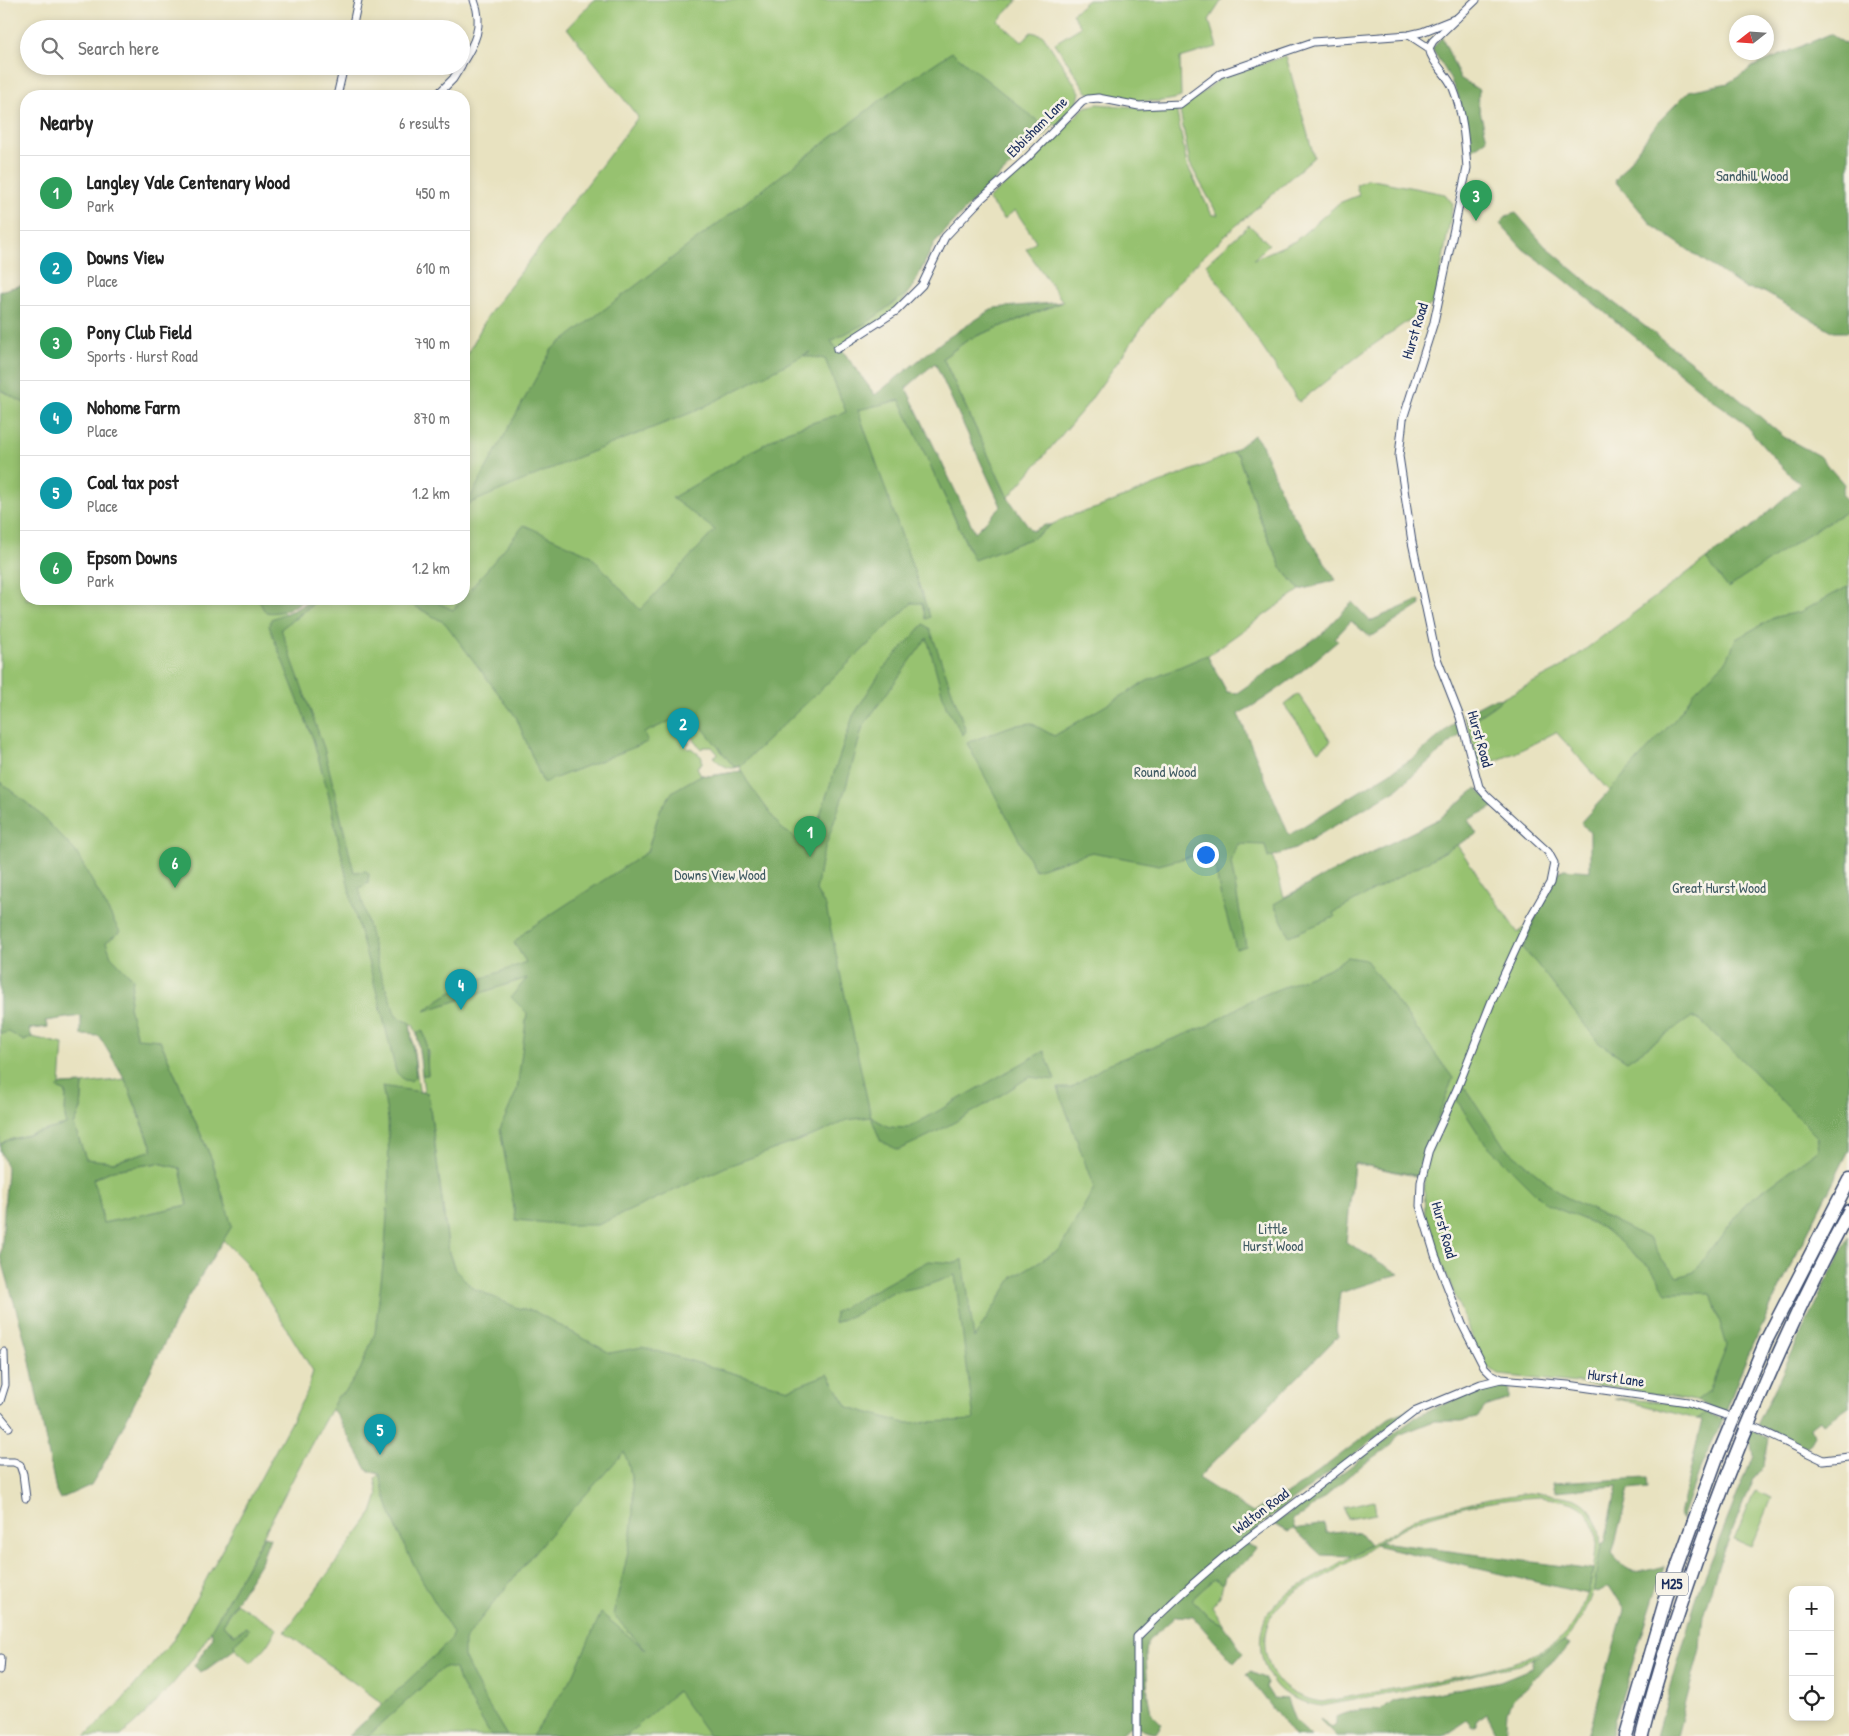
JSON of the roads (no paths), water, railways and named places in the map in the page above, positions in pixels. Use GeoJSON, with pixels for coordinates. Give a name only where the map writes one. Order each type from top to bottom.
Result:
{"type":"FeatureCollection","features":[{"type":"Feature","properties":{"kind":"highway","name":"M25"},"geometry":{"type":"LineString","coordinates":[[1626,1736],[1666,1598],[1716,1460],[1766,1341],[1849,1180]]}},
{"type":"Feature","properties":{"kind":"highway","name":"M25"},"geometry":{"type":"LineString","coordinates":[[1642,1736],[1682,1600],[1731,1465],[1781,1346],[1849,1211]]}},
{"type":"Feature","properties":{"kind":"street"},"geometry":{"type":"LineString","coordinates":[[354,20],[358,0]]}},
{"type":"Feature","properties":{"kind":"street"},"geometry":{"type":"LineString","coordinates":[[470,50],[474,43],[478,21],[474,0]]}},
{"type":"Feature","properties":{"kind":"street","name":"Ebbisham Lane"},"geometry":{"type":"LineString","coordinates":[[1429,48],[1433,41],[1476,0]]}},
{"type":"Feature","properties":{"kind":"street","name":"Ebbisham Lane"},"geometry":{"type":"LineString","coordinates":[[837,349],[896,311],[922,285],[945,237],[981,199],[1026,160],[1082,102],[1098,98],[1139,106],[1180,104],[1220,74],[1313,42],[1408,35],[1422,32],[1457,18]]}},
{"type":"Feature","properties":{"kind":"street"},"geometry":{"type":"LineString","coordinates":[[1422,32],[1433,41]]}},
{"type":"Feature","properties":{"kind":"street"},"geometry":{"type":"LineString","coordinates":[[1408,35],[1429,48]]}},
{"type":"Feature","properties":{"kind":"street","name":"Hurst Road"},"geometry":{"type":"LineString","coordinates":[[1429,48],[1430,56],[1446,75],[1453,88],[1465,142],[1467,168],[1434,322],[1403,419],[1399,456],[1402,486],[1424,606],[1436,656],[1460,716],[1479,787],[1548,852],[1554,863],[1550,884],[1530,918],[1491,1003],[1457,1089],[1428,1150],[1421,1182],[1420,1206],[1435,1255],[1467,1337],[1484,1368],[1501,1379]]}},
{"type":"Feature","properties":{"kind":"street"},"geometry":{"type":"LineString","coordinates":[[338,90],[342,75]]}},
{"type":"Feature","properties":{"kind":"street"},"geometry":{"type":"LineString","coordinates":[[442,90],[455,75]]}},
{"type":"Feature","properties":{"kind":"street"},"geometry":{"type":"LineString","coordinates":[[0,1401],[5,1385],[4,1352]]}},
{"type":"Feature","properties":{"kind":"street"},"geometry":{"type":"LineString","coordinates":[[1482,1384],[1486,1377],[1484,1368]]}},
{"type":"Feature","properties":{"kind":"street","name":"Walton Road"},"geometry":{"type":"LineString","coordinates":[[1136,1736],[1137,1637],[1168,1606],[1250,1536],[1414,1412],[1482,1384],[1501,1379]]}},
{"type":"Feature","properties":{"kind":"street","name":"Hurst Lane"},"geometry":{"type":"LineString","coordinates":[[1501,1379],[1568,1385],[1688,1402],[1725,1415]]}},
{"type":"Feature","properties":{"kind":"street"},"geometry":{"type":"LineString","coordinates":[[0,1416],[9,1427]]}},
{"type":"Feature","properties":{"kind":"street"},"geometry":{"type":"LineString","coordinates":[[1756,1428],[1823,1460],[1848,1456]]}},
{"type":"Feature","properties":{"kind":"street"},"geometry":{"type":"LineString","coordinates":[[0,1462],[14,1462],[20,1465],[26,1498]]}},
{"type":"Feature","properties":{"kind":"street"},"geometry":{"type":"LineString","coordinates":[[0,1670],[1,1658]]}},
{"type":"Feature","properties":{"kind":"place","name":"Pony Club Field"},"geometry":{"type":"Point","coordinates":[1476,221]}},
{"type":"Feature","properties":{"kind":"place","name":"Downs View"},"geometry":{"type":"Point","coordinates":[683,749]}},
{"type":"Feature","properties":{"kind":"place","name":"Langley Vale Centenary Wood"},"geometry":{"type":"Point","coordinates":[810,857]}},
{"type":"Feature","properties":{"kind":"place","name":"Epsom Downs"},"geometry":{"type":"Point","coordinates":[175,888]}},
{"type":"Feature","properties":{"kind":"place","name":"Nohome Farm"},"geometry":{"type":"Point","coordinates":[461,1010]}},
{"type":"Feature","properties":{"kind":"place","name":"Coal tax post"},"geometry":{"type":"Point","coordinates":[380,1455]}},
{"type":"Feature","properties":{"kind":"park label","name":"Sandhill Wood"},"geometry":{"type":"Point","coordinates":[1752,176]}},
{"type":"Feature","properties":{"kind":"park label","name":"Round Wood"},"geometry":{"type":"Point","coordinates":[1165,772]}},
{"type":"Feature","properties":{"kind":"park label","name":"Downs View Wood"},"geometry":{"type":"Point","coordinates":[720,875]}},
{"type":"Feature","properties":{"kind":"park label","name":"Great Hurst Wood"},"geometry":{"type":"Point","coordinates":[1719,888]}},
{"type":"Feature","properties":{"kind":"park label","name":"Little Hurst Wood"},"geometry":{"type":"Point","coordinates":[1273,1238]}}]}
